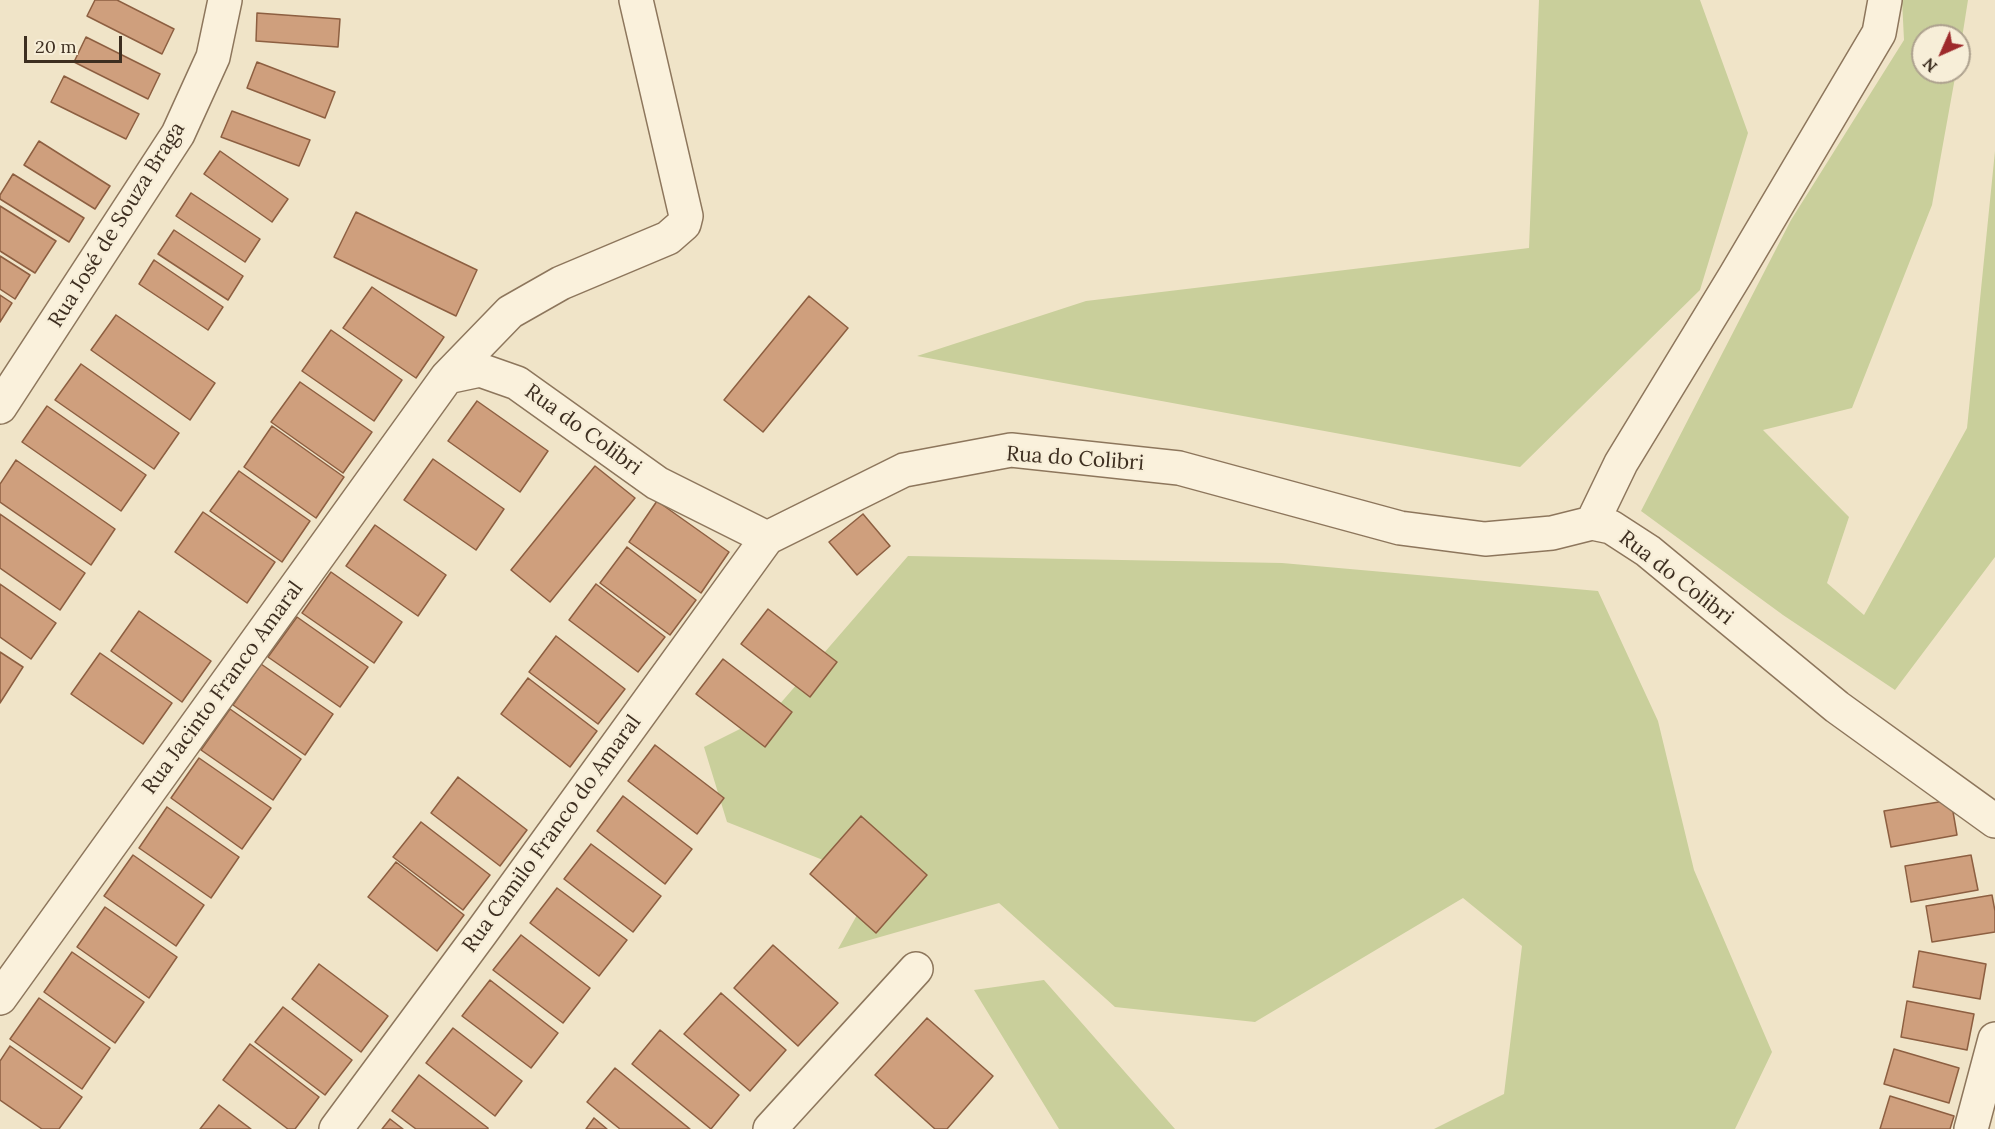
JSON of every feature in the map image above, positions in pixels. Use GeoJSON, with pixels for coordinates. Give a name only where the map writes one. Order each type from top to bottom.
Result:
{"type":"FeatureCollection","features":[{"type":"Feature","properties":{"kind":"street","name":"Rua José de Souza Braga"},"geometry":{"type":"LineString","coordinates":[[0,407],[178,134],[213,57],[225,0]]}},
{"type":"Feature","properties":{"kind":"street"},"geometry":{"type":"LineString","coordinates":[[447,378],[510,312],[561,283],[668,238],[684,224],[686,216],[636,0]]}},
{"type":"Feature","properties":{"kind":"street"},"geometry":{"type":"LineString","coordinates":[[1592,523],[1621,463],[1879,33],[1884,0]]}},
{"type":"Feature","properties":{"kind":"street","name":"Rua do Colibri"},"geometry":{"type":"LineString","coordinates":[[447,378],[480,370],[517,382],[657,483],[767,538],[904,470],[1011,450],[1179,468],[1400,528],[1485,539],[1552,533],[1592,523],[1611,527],[1648,550],[1837,707],[1995,821]]}},
{"type":"Feature","properties":{"kind":"street","name":"Rua Jacinto Franco Amaral"},"geometry":{"type":"LineString","coordinates":[[0,998],[447,378]]}},
{"type":"Feature","properties":{"kind":"street","name":"Rua Camilo Franco do Amaral"},"geometry":{"type":"LineString","coordinates":[[336,1129],[767,538]]}},
{"type":"Feature","properties":{"kind":"street"},"geometry":{"type":"LineString","coordinates":[[770,1129],[916,969]]}},
{"type":"Feature","properties":{"kind":"street"},"geometry":{"type":"LineString","coordinates":[[1971,1129],[1995,1039]]}},
{"type":"Feature","properties":{"kind":"green space"},"geometry":{"type":"Polygon","coordinates":[[[1539,0],[1700,0],[1748,133],[1700,290],[1520,467],[917,356],[1086,301],[1529,248],[1539,0]]]}},
{"type":"Feature","properties":{"kind":"green space"},"geometry":{"type":"Polygon","coordinates":[[[1902,0],[1968,0],[1964,24],[1911,24],[1911,84],[1954,84],[1932,205],[1852,408],[1763,430],[1849,517],[1827,583],[1864,615],[1967,428],[1995,151],[1995,557],[1895,690],[1783,615],[1641,511],[1791,220],[1904,40],[1902,0]]]}},
{"type":"Feature","properties":{"kind":"green space"},"geometry":{"type":"Polygon","coordinates":[[[908,556],[1282,563],[1598,591],[1658,721],[1694,870],[1772,1052],[1735,1129],[1434,1129],[1504,1094],[1522,946],[1463,898],[1255,1022],[1115,1007],[999,903],[838,949],[876,881],[727,822],[704,747],[772,713],[908,556]]]}},
{"type":"Feature","properties":{"kind":"green space"},"geometry":{"type":"Polygon","coordinates":[[[1044,980],[1175,1129],[1059,1129],[974,990],[1044,980]]]}},
{"type":"Feature","properties":{"kind":"building"},"geometry":{"type":"Polygon","coordinates":[[[95,0],[117,0],[174,29],[162,54],[87,16],[95,0]]]}},
{"type":"Feature","properties":{"kind":"building"},"geometry":{"type":"Polygon","coordinates":[[[257,13],[340,19],[338,47],[256,41],[257,13]]]}},
{"type":"Feature","properties":{"kind":"building"},"geometry":{"type":"Polygon","coordinates":[[[86,37],[160,74],[148,99],[74,62],[86,37]]]}},
{"type":"Feature","properties":{"kind":"building"},"geometry":{"type":"Polygon","coordinates":[[[257,62],[335,92],[325,118],[247,88],[257,62]]]}},
{"type":"Feature","properties":{"kind":"building"},"geometry":{"type":"Polygon","coordinates":[[[64,76],[139,114],[126,139],[51,102],[64,76]]]}},
{"type":"Feature","properties":{"kind":"building"},"geometry":{"type":"Polygon","coordinates":[[[232,111],[310,140],[299,166],[221,137],[232,111]]]}},
{"type":"Feature","properties":{"kind":"building"},"geometry":{"type":"Polygon","coordinates":[[[39,141],[110,186],[95,209],[24,165],[39,141]]]}},
{"type":"Feature","properties":{"kind":"building"},"geometry":{"type":"Polygon","coordinates":[[[220,151],[288,199],[272,222],[204,174],[220,151]]]}},
{"type":"Feature","properties":{"kind":"building"},"geometry":{"type":"Polygon","coordinates":[[[13,174],[84,218],[69,242],[0,199],[0,195],[13,174]]]}},
{"type":"Feature","properties":{"kind":"building"},"geometry":{"type":"Polygon","coordinates":[[[191,193],[260,239],[245,262],[176,216],[191,193]]]}},
{"type":"Feature","properties":{"kind":"building"},"geometry":{"type":"Polygon","coordinates":[[[0,206],[56,241],[35,273],[0,251],[0,206]]]}},
{"type":"Feature","properties":{"kind":"building"},"geometry":{"type":"Polygon","coordinates":[[[356,212],[477,270],[456,316],[334,257],[356,212]]]}},
{"type":"Feature","properties":{"kind":"building"},"geometry":{"type":"Polygon","coordinates":[[[174,230],[243,276],[228,300],[158,254],[174,230]]]}},
{"type":"Feature","properties":{"kind":"building"},"geometry":{"type":"Polygon","coordinates":[[[0,256],[30,275],[15,299],[0,289],[0,256]]]}},
{"type":"Feature","properties":{"kind":"building"},"geometry":{"type":"Polygon","coordinates":[[[154,260],[223,307],[208,330],[139,284],[154,260]]]}},
{"type":"Feature","properties":{"kind":"building"},"geometry":{"type":"Polygon","coordinates":[[[372,287],[444,337],[416,378],[343,328],[372,287]]]}},
{"type":"Feature","properties":{"kind":"building"},"geometry":{"type":"Polygon","coordinates":[[[0,295],[12,303],[0,322],[0,295]]]}},
{"type":"Feature","properties":{"kind":"building"},"geometry":{"type":"Polygon","coordinates":[[[809,296],[848,328],[763,432],[724,400],[809,296]]]}},
{"type":"Feature","properties":{"kind":"building"},"geometry":{"type":"Polygon","coordinates":[[[116,315],[215,383],[190,420],[91,350],[116,315]]]}},
{"type":"Feature","properties":{"kind":"building"},"geometry":{"type":"Polygon","coordinates":[[[331,330],[402,380],[374,421],[302,371],[331,330]]]}},
{"type":"Feature","properties":{"kind":"building"},"geometry":{"type":"Polygon","coordinates":[[[81,364],[179,433],[154,469],[55,400],[81,364]]]}},
{"type":"Feature","properties":{"kind":"building"},"geometry":{"type":"Polygon","coordinates":[[[300,382],[372,432],[343,473],[271,422],[300,382]]]}},
{"type":"Feature","properties":{"kind":"building"},"geometry":{"type":"Polygon","coordinates":[[[477,401],[548,451],[520,492],[448,441],[477,401]]]}},
{"type":"Feature","properties":{"kind":"building"},"geometry":{"type":"Polygon","coordinates":[[[47,406],[146,475],[121,511],[22,442],[47,406]]]}},
{"type":"Feature","properties":{"kind":"building"},"geometry":{"type":"Polygon","coordinates":[[[272,426],[344,477],[316,518],[244,467],[272,426]]]}},
{"type":"Feature","properties":{"kind":"building"},"geometry":{"type":"Polygon","coordinates":[[[433,459],[504,509],[476,550],[404,500],[433,459]]]}},
{"type":"Feature","properties":{"kind":"building"},"geometry":{"type":"Polygon","coordinates":[[[16,460],[115,529],[91,565],[0,502],[0,484],[16,460]]]}},
{"type":"Feature","properties":{"kind":"building"},"geometry":{"type":"Polygon","coordinates":[[[595,466],[635,498],[550,602],[511,570],[595,466]]]}},
{"type":"Feature","properties":{"kind":"building"},"geometry":{"type":"Polygon","coordinates":[[[239,471],[310,521],[282,562],[210,511],[239,471]]]}},
{"type":"Feature","properties":{"kind":"building"},"geometry":{"type":"Polygon","coordinates":[[[657,501],[729,552],[701,593],[629,542],[657,501]]]}},
{"type":"Feature","properties":{"kind":"building"},"geometry":{"type":"Polygon","coordinates":[[[203,512],[275,562],[247,603],[175,552],[203,512]]]}},
{"type":"Feature","properties":{"kind":"building"},"geometry":{"type":"Polygon","coordinates":[[[0,514],[85,573],[60,610],[0,568],[0,514]]]}},
{"type":"Feature","properties":{"kind":"building"},"geometry":{"type":"Polygon","coordinates":[[[863,514],[890,546],[857,575],[829,542],[863,514]]]}},
{"type":"Feature","properties":{"kind":"building"},"geometry":{"type":"Polygon","coordinates":[[[375,525],[446,575],[418,616],[346,566],[375,525]]]}},
{"type":"Feature","properties":{"kind":"building"},"geometry":{"type":"Polygon","coordinates":[[[627,547],[696,600],[670,635],[600,583],[627,547]]]}},
{"type":"Feature","properties":{"kind":"building"},"geometry":{"type":"Polygon","coordinates":[[[331,572],[402,622],[374,663],[302,613],[331,572]]]}},
{"type":"Feature","properties":{"kind":"building"},"geometry":{"type":"Polygon","coordinates":[[[0,584],[56,623],[31,659],[0,637],[0,584]]]}},
{"type":"Feature","properties":{"kind":"building"},"geometry":{"type":"Polygon","coordinates":[[[596,584],[665,637],[638,672],[569,620],[596,584]]]}},
{"type":"Feature","properties":{"kind":"building"},"geometry":{"type":"Polygon","coordinates":[[[768,609],[837,662],[810,697],[741,644],[768,609]]]}},
{"type":"Feature","properties":{"kind":"building"},"geometry":{"type":"Polygon","coordinates":[[[139,611],[211,661],[182,702],[111,651],[139,611]]]}},
{"type":"Feature","properties":{"kind":"building"},"geometry":{"type":"Polygon","coordinates":[[[297,617],[368,667],[340,707],[268,657],[297,617]]]}},
{"type":"Feature","properties":{"kind":"building"},"geometry":{"type":"Polygon","coordinates":[[[556,636],[625,689],[598,724],[529,672],[556,636]]]}},
{"type":"Feature","properties":{"kind":"building"},"geometry":{"type":"Polygon","coordinates":[[[0,652],[23,667],[0,703],[0,652]]]}},
{"type":"Feature","properties":{"kind":"building"},"geometry":{"type":"Polygon","coordinates":[[[100,653],[172,703],[143,744],[71,694],[100,653]]]}},
{"type":"Feature","properties":{"kind":"building"},"geometry":{"type":"Polygon","coordinates":[[[723,659],[792,712],[765,747],[696,694],[723,659]]]}},
{"type":"Feature","properties":{"kind":"building"},"geometry":{"type":"Polygon","coordinates":[[[261,664],[333,714],[305,755],[233,705],[261,664]]]}},
{"type":"Feature","properties":{"kind":"building"},"geometry":{"type":"Polygon","coordinates":[[[528,678],[597,731],[570,767],[501,714],[528,678]]]}},
{"type":"Feature","properties":{"kind":"building"},"geometry":{"type":"Polygon","coordinates":[[[230,709],[301,759],[273,800],[201,750],[230,709]]]}},
{"type":"Feature","properties":{"kind":"building"},"geometry":{"type":"Polygon","coordinates":[[[655,745],[724,798],[697,834],[628,781],[655,745]]]}},
{"type":"Feature","properties":{"kind":"building"},"geometry":{"type":"Polygon","coordinates":[[[199,758],[271,808],[242,849],[171,798],[199,758]]]}},
{"type":"Feature","properties":{"kind":"building"},"geometry":{"type":"Polygon","coordinates":[[[458,777],[527,830],[500,866],[431,813],[458,777]]]}},
{"type":"Feature","properties":{"kind":"building"},"geometry":{"type":"Polygon","coordinates":[[[623,796],[692,849],[665,884],[597,831],[623,796]]]}},
{"type":"Feature","properties":{"kind":"building"},"geometry":{"type":"Polygon","coordinates":[[[1951,800],[1957,835],[1891,847],[1884,811],[1951,800]]]}},
{"type":"Feature","properties":{"kind":"building"},"geometry":{"type":"Polygon","coordinates":[[[167,807],[239,857],[211,898],[139,848],[167,807]]]}},
{"type":"Feature","properties":{"kind":"building"},"geometry":{"type":"Polygon","coordinates":[[[861,816],[927,875],[876,933],[810,874],[861,816]]]}},
{"type":"Feature","properties":{"kind":"building"},"geometry":{"type":"Polygon","coordinates":[[[421,822],[490,875],[463,910],[393,857],[421,822]]]}},
{"type":"Feature","properties":{"kind":"building"},"geometry":{"type":"Polygon","coordinates":[[[591,844],[661,896],[633,932],[564,879],[591,844]]]}},
{"type":"Feature","properties":{"kind":"building"},"geometry":{"type":"Polygon","coordinates":[[[133,855],[204,905],[176,946],[104,896],[133,855]]]}},
{"type":"Feature","properties":{"kind":"building"},"geometry":{"type":"Polygon","coordinates":[[[1971,855],[1978,890],[1911,902],[1905,866],[1971,855]]]}},
{"type":"Feature","properties":{"kind":"building"},"geometry":{"type":"Polygon","coordinates":[[[396,862],[464,915],[437,951],[368,897],[396,862]]]}},
{"type":"Feature","properties":{"kind":"building"},"geometry":{"type":"Polygon","coordinates":[[[557,888],[627,940],[599,976],[530,923],[557,888]]]}},
{"type":"Feature","properties":{"kind":"building"},"geometry":{"type":"Polygon","coordinates":[[[1992,895],[1995,932],[1932,942],[1926,906],[1992,895]]]}},
{"type":"Feature","properties":{"kind":"building"},"geometry":{"type":"Polygon","coordinates":[[[105,907],[177,957],[149,998],[77,947],[105,907]]]}},
{"type":"Feature","properties":{"kind":"building"},"geometry":{"type":"Polygon","coordinates":[[[521,935],[590,988],[563,1023],[493,970],[521,935]]]}},
{"type":"Feature","properties":{"kind":"building"},"geometry":{"type":"Polygon","coordinates":[[[773,945],[838,1003],[798,1046],[734,988],[773,945]]]}},
{"type":"Feature","properties":{"kind":"building"},"geometry":{"type":"Polygon","coordinates":[[[1919,951],[1986,964],[1980,999],[1913,987],[1919,951]]]}},
{"type":"Feature","properties":{"kind":"building"},"geometry":{"type":"Polygon","coordinates":[[[72,952],[144,1002],[115,1043],[44,992],[72,952]]]}},
{"type":"Feature","properties":{"kind":"building"},"geometry":{"type":"Polygon","coordinates":[[[319,964],[388,1016],[361,1052],[292,999],[319,964]]]}},
{"type":"Feature","properties":{"kind":"building"},"geometry":{"type":"Polygon","coordinates":[[[490,980],[558,1033],[531,1068],[462,1016],[490,980]]]}},
{"type":"Feature","properties":{"kind":"building"},"geometry":{"type":"Polygon","coordinates":[[[721,993],[786,1050],[750,1091],[684,1034],[721,993]]]}},
{"type":"Feature","properties":{"kind":"building"},"geometry":{"type":"Polygon","coordinates":[[[39,998],[110,1048],[82,1089],[10,1039],[39,998]]]}},
{"type":"Feature","properties":{"kind":"building"},"geometry":{"type":"Polygon","coordinates":[[[1907,1001],[1974,1014],[1967,1050],[1901,1037],[1907,1001]]]}},
{"type":"Feature","properties":{"kind":"building"},"geometry":{"type":"Polygon","coordinates":[[[283,1007],[352,1060],[325,1095],[255,1042],[283,1007]]]}},
{"type":"Feature","properties":{"kind":"building"},"geometry":{"type":"Polygon","coordinates":[[[927,1018],[993,1076],[947,1129],[935,1129],[875,1075],[927,1018]]]}},
{"type":"Feature","properties":{"kind":"building"},"geometry":{"type":"Polygon","coordinates":[[[453,1028],[522,1081],[495,1116],[426,1063],[453,1028]]]}},
{"type":"Feature","properties":{"kind":"building"},"geometry":{"type":"Polygon","coordinates":[[[660,1030],[739,1095],[711,1129],[632,1064],[660,1030]]]}},
{"type":"Feature","properties":{"kind":"building"},"geometry":{"type":"Polygon","coordinates":[[[250,1044],[319,1097],[295,1129],[288,1129],[223,1080],[250,1044]]]}},
{"type":"Feature","properties":{"kind":"building"},"geometry":{"type":"Polygon","coordinates":[[[10,1046],[82,1097],[59,1129],[42,1129],[0,1100],[0,1061],[10,1046]]]}},
{"type":"Feature","properties":{"kind":"building"},"geometry":{"type":"Polygon","coordinates":[[[1894,1049],[1959,1068],[1949,1103],[1884,1084],[1894,1049]]]}},
{"type":"Feature","properties":{"kind":"building"},"geometry":{"type":"Polygon","coordinates":[[[615,1068],[690,1129],[620,1129],[587,1102],[615,1068]]]}},
{"type":"Feature","properties":{"kind":"building"},"geometry":{"type":"Polygon","coordinates":[[[419,1075],[488,1129],[416,1129],[392,1111],[419,1075]]]}},
{"type":"Feature","properties":{"kind":"building"},"geometry":{"type":"Polygon","coordinates":[[[1890,1096],[1954,1116],[1950,1129],[1880,1129],[1890,1096]]]}},
{"type":"Feature","properties":{"kind":"building"},"geometry":{"type":"Polygon","coordinates":[[[219,1105],[251,1129],[200,1129],[219,1105]]]}},
{"type":"Feature","properties":{"kind":"building"},"geometry":{"type":"Polygon","coordinates":[[[594,1118],[607,1129],[586,1129],[594,1118]]]}},
{"type":"Feature","properties":{"kind":"building"},"geometry":{"type":"Polygon","coordinates":[[[390,1119],[403,1129],[382,1129],[390,1119]]]}}]}
